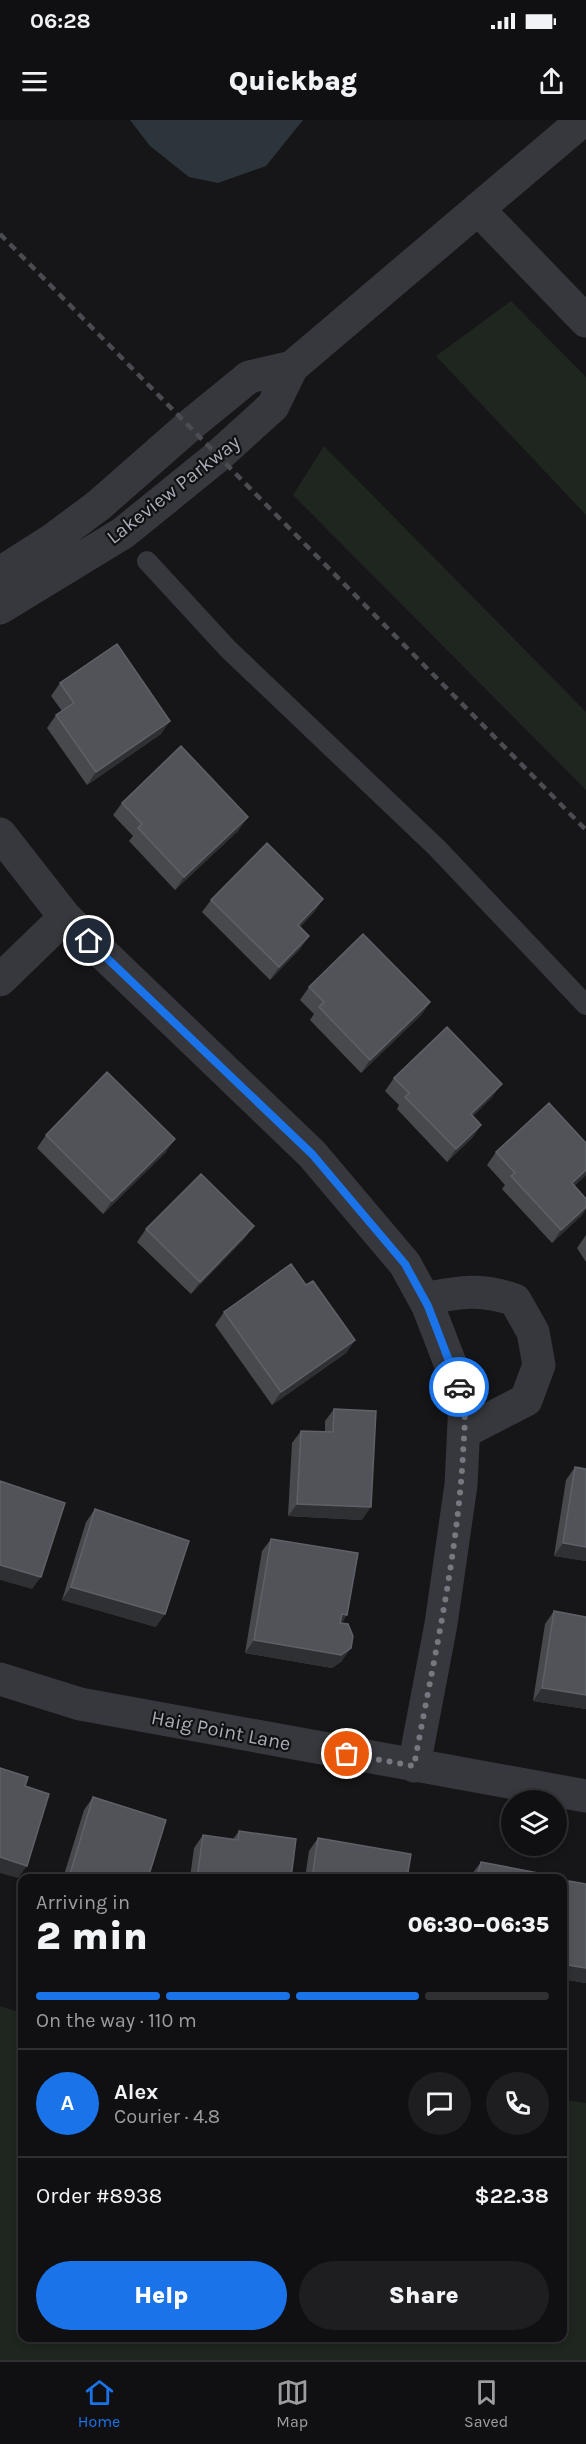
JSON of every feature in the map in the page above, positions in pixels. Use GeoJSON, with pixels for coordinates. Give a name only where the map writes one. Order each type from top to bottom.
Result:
{"type":"FeatureCollection","features":[{"type":"Feature","properties":{"kind":"street","name":"Lakeview Parkway"},"geometry":{"type":"LineString","coordinates":[[0,608],[123,533],[218,456],[273,406],[292,367],[583,120]]}},
{"type":"Feature","properties":{"kind":"street"},"geometry":{"type":"LineString","coordinates":[[478,209],[586,321]]}},
{"type":"Feature","properties":{"kind":"street","name":"Lakeview Parkway"},"geometry":{"type":"LineString","coordinates":[[0,573],[43,546],[99,505],[249,377],[292,367]]}},
{"type":"Feature","properties":{"kind":"street"},"geometry":{"type":"LineString","coordinates":[[0,834],[65,917],[312,1154],[405,1264],[424,1299],[465,1401],[461,1485],[441,1624],[414,1766]]}},
{"type":"Feature","properties":{"kind":"street"},"geometry":{"type":"LineString","coordinates":[[0,980],[65,917]]}},
{"type":"Feature","properties":{"kind":"street"},"geometry":{"type":"LineString","coordinates":[[424,1299],[457,1292],[492,1293],[515,1300],[533,1332],[539,1365],[526,1400],[464,1432]]}},
{"type":"Feature","properties":{"kind":"street","name":"Haig Point Lane"},"geometry":{"type":"LineString","coordinates":[[0,1679],[80,1704],[586,1796]]}},
{"type":"Feature","properties":{"kind":"lane"},"geometry":{"type":"LineString","coordinates":[[147,561],[228,649],[437,848],[586,1005]]}},
{"type":"Feature","properties":{"kind":"shaded area"},"geometry":{"type":"Polygon","coordinates":[[[130,120],[303,120],[266,166],[218,183],[189,177],[150,146],[130,120]]]}},
{"type":"Feature","properties":{"kind":"shaded area"},"geometry":{"type":"Polygon","coordinates":[[[511,301],[586,377],[586,515],[436,356],[511,301]]]}},
{"type":"Feature","properties":{"kind":"shaded area"},"geometry":{"type":"Polygon","coordinates":[[[324,446],[586,712],[586,790],[293,495],[324,446]]]}},
{"type":"Feature","properties":{"kind":"shaded area"},"geometry":{"type":"Polygon","coordinates":[[[0,2006],[18,2012],[18,2342],[567,2342],[567,2101],[586,2103],[586,2360],[0,2360],[0,2006]]]}},
{"type":"Feature","properties":{"kind":"building"},"geometry":{"type":"Polygon","coordinates":[[[117,644],[170,721],[96,772],[56,715],[74,703],[60,683],[117,644]]]}},
{"type":"Feature","properties":{"kind":"building"},"geometry":{"type":"Polygon","coordinates":[[[181,746],[248,817],[184,877],[138,828],[142,824],[122,803],[181,746]]]}},
{"type":"Feature","properties":{"kind":"building"},"geometry":{"type":"Polygon","coordinates":[[[267,843],[323,899],[298,925],[309,936],[279,967],[211,900],[267,843]]]}},
{"type":"Feature","properties":{"kind":"building"},"geometry":{"type":"Polygon","coordinates":[[[363,934],[430,1002],[370,1060],[319,1007],[324,1002],[309,987],[363,934]]]}},
{"type":"Feature","properties":{"kind":"building"},"geometry":{"type":"Polygon","coordinates":[[[447,1027],[502,1084],[471,1114],[481,1125],[456,1149],[405,1097],[409,1093],[394,1078],[447,1027]]]}},
{"type":"Feature","properties":{"kind":"building"},"geometry":{"type":"Polygon","coordinates":[[[107,1072],[175,1139],[112,1201],[46,1135],[107,1072]]]}},
{"type":"Feature","properties":{"kind":"building"},"geometry":{"type":"Polygon","coordinates":[[[549,1103],[586,1143],[586,1170],[572,1183],[586,1199],[586,1207],[561,1230],[511,1176],[515,1173],[496,1152],[549,1103]]]}},
{"type":"Feature","properties":{"kind":"building"},"geometry":{"type":"Polygon","coordinates":[[[201,1174],[254,1226],[200,1282],[146,1229],[201,1174]]]}},
{"type":"Feature","properties":{"kind":"building"},"geometry":{"type":"Polygon","coordinates":[[[291,1264],[306,1285],[313,1281],[355,1340],[281,1392],[224,1312],[291,1264]]]}},
{"type":"Feature","properties":{"kind":"building"},"geometry":{"type":"Polygon","coordinates":[[[334,1409],[376,1411],[371,1507],[297,1504],[301,1431],[333,1432],[334,1409]]]}},
{"type":"Feature","properties":{"kind":"building"},"geometry":{"type":"Polygon","coordinates":[[[575,1467],[586,1469],[586,1547],[563,1543],[575,1467]]]}},
{"type":"Feature","properties":{"kind":"building"},"geometry":{"type":"Polygon","coordinates":[[[0,1481],[65,1503],[41,1577],[0,1565],[0,1481]]]}},
{"type":"Feature","properties":{"kind":"building"},"geometry":{"type":"Polygon","coordinates":[[[95,1509],[189,1541],[165,1614],[71,1587],[95,1509]]]}},
{"type":"Feature","properties":{"kind":"building"},"geometry":{"type":"Polygon","coordinates":[[[271,1539],[358,1553],[347,1615],[342,1614],[340,1623],[348,1624],[353,1636],[351,1648],[341,1655],[254,1640],[271,1539]]]}},
{"type":"Feature","properties":{"kind":"building"},"geometry":{"type":"Polygon","coordinates":[[[554,1611],[586,1617],[586,1695],[542,1688],[554,1611]]]}},
{"type":"Feature","properties":{"kind":"building"},"geometry":{"type":"Polygon","coordinates":[[[0,1768],[28,1777],[25,1786],[49,1794],[27,1866],[0,1857],[0,1768]]]}},
{"type":"Feature","properties":{"kind":"building"},"geometry":{"type":"Polygon","coordinates":[[[93,1797],[166,1820],[149,1874],[70,1874],[93,1797]]]}},
{"type":"Feature","properties":{"kind":"building"},"geometry":{"type":"Polygon","coordinates":[[[239,1831],[296,1839],[292,1874],[198,1874],[203,1835],[238,1840],[239,1831]]]}},
{"type":"Feature","properties":{"kind":"building"},"geometry":{"type":"Polygon","coordinates":[[[318,1838],[411,1854],[408,1874],[313,1874],[318,1838]]]}},
{"type":"Feature","properties":{"kind":"building"},"geometry":{"type":"Polygon","coordinates":[[[481,1862],[544,1874],[478,1874],[481,1862]]]}},
{"type":"Feature","properties":{"kind":"building"},"geometry":{"type":"Polygon","coordinates":[[[569,1881],[586,1884],[586,1968],[567,1965],[569,1881]]]}},
{"type":"Feature","properties":{"kind":"railway"},"geometry":{"type":"LineString","coordinates":[[0,234],[586,830]]}},
{"type":"Feature","properties":{"kind":"way so far"},"geometry":{"type":"LineString","coordinates":[[347,1754],[414,1766],[441,1624],[461,1485],[465,1401],[459,1387]]}},
{"type":"Feature","properties":{"kind":"route"},"geometry":{"type":"LineString","coordinates":[[89,941],[312,1154],[405,1264],[428,1306],[459,1387]]}}]}
